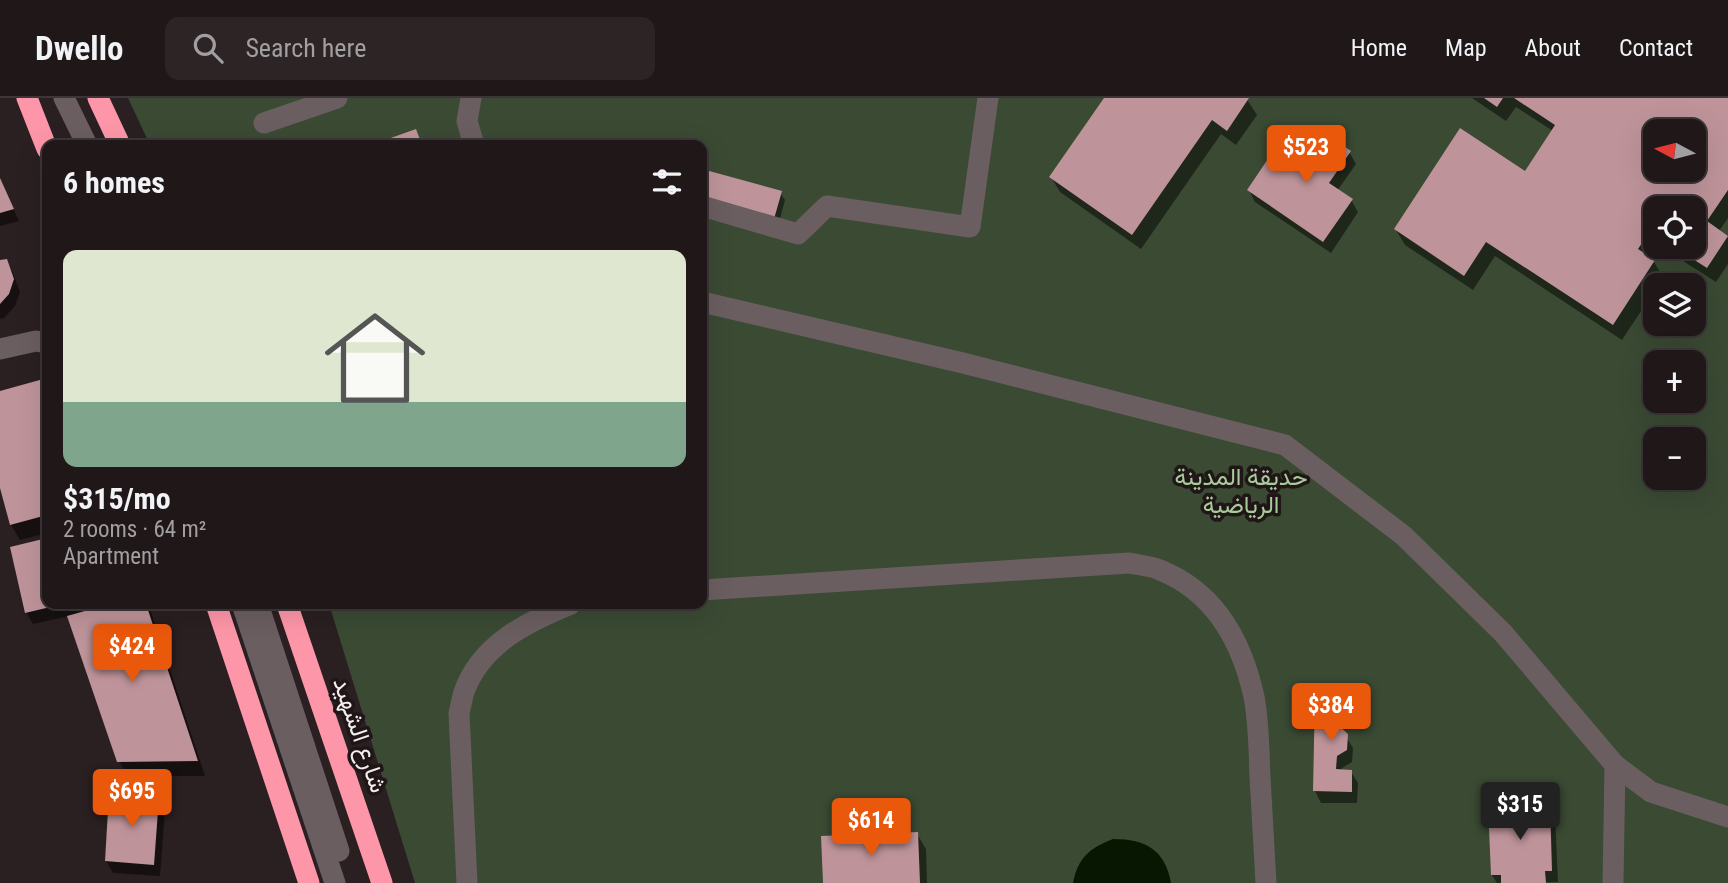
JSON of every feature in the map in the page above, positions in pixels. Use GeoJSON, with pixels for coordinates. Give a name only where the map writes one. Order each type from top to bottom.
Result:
{"type":"FeatureCollection","features":[{"type":"Feature","properties":{"kind":"highway"},"geometry":{"type":"LineString","coordinates":[[27,98],[43,140]]}},
{"type":"Feature","properties":{"kind":"highway"},"geometry":{"type":"LineString","coordinates":[[98,98],[118,140]]}},
{"type":"Feature","properties":{"kind":"highway"},"geometry":{"type":"LineString","coordinates":[[218,609],[309,883]]}},
{"type":"Feature","properties":{"kind":"highway","name":"شارع الشهيد"},"geometry":{"type":"LineString","coordinates":[[289,609],[382,883]]}},
{"type":"Feature","properties":{"kind":"street"},"geometry":{"type":"LineString","coordinates":[[50,98],[70,140]]}},
{"type":"Feature","properties":{"kind":"street"},"geometry":{"type":"LineString","coordinates":[[64,98],[85,140]]}},
{"type":"Feature","properties":{"kind":"street"},"geometry":{"type":"LineString","coordinates":[[264,123],[337,98]]}},
{"type":"Feature","properties":{"kind":"street"},"geometry":{"type":"LineString","coordinates":[[471,98],[467,121],[473,140]]}},
{"type":"Feature","properties":{"kind":"street"},"geometry":{"type":"LineString","coordinates":[[707,207],[798,234],[827,206],[970,227],[988,98]]}},
{"type":"Feature","properties":{"kind":"street"},"geometry":{"type":"LineString","coordinates":[[707,303],[963,363],[1284,444],[1404,536],[1503,633],[1615,765],[1651,792],[1728,817]]}},
{"type":"Feature","properties":{"kind":"street"},"geometry":{"type":"LineString","coordinates":[[0,349],[42,338]]}},
{"type":"Feature","properties":{"kind":"street"},"geometry":{"type":"LineString","coordinates":[[707,590],[1129,563],[1158,569],[1186,583],[1213,608],[1229,628],[1241,654],[1254,699],[1266,883]]}},
{"type":"Feature","properties":{"kind":"street"},"geometry":{"type":"LineString","coordinates":[[244,609],[335,883]]}},
{"type":"Feature","properties":{"kind":"street"},"geometry":{"type":"LineString","coordinates":[[260,609],[349,883]]}},
{"type":"Feature","properties":{"kind":"street"},"geometry":{"type":"LineString","coordinates":[[467,883],[459,713],[464,692],[473,673],[498,642],[560,609]]}},
{"type":"Feature","properties":{"kind":"street"},"geometry":{"type":"LineString","coordinates":[[1614,883],[1615,765]]}},
{"type":"Feature","properties":{"kind":"green space","name":"حديقة المدينة الرياضية"},"geometry":{"type":"Polygon","coordinates":[[[128,98],[1728,98],[1728,883],[415,883],[331,609],[707,609],[707,140],[148,140],[128,98]]]}},
{"type":"Feature","properties":{"kind":"shaded area"},"geometry":{"type":"Polygon","coordinates":[[[1113,839],[1135,841],[1152,849],[1164,862],[1171,883],[1073,883],[1078,866],[1086,855],[1113,839]]]}},
{"type":"Feature","properties":{"kind":"building"},"geometry":{"type":"Polygon","coordinates":[[[1104,98],[1249,98],[1227,131],[1212,120],[1132,235],[1049,177],[1104,98]]]}},
{"type":"Feature","properties":{"kind":"building"},"geometry":{"type":"Polygon","coordinates":[[[1484,98],[1503,98],[1497,107],[1484,98]]]}},
{"type":"Feature","properties":{"kind":"building"},"geometry":{"type":"Polygon","coordinates":[[[1514,98],[1728,98],[1728,190],[1707,221],[1728,236],[1707,268],[1693,259],[1706,259],[1706,196],[1643,196],[1643,242],[1638,249],[1643,252],[1643,259],[1655,260],[1647,273],[1643,273],[1643,279],[1613,325],[1486,242],[1464,276],[1394,229],[1460,128],[1525,171],[1555,125],[1514,98]]]}},
{"type":"Feature","properties":{"kind":"building"},"geometry":{"type":"Polygon","coordinates":[[[416,129],[420,140],[385,140],[416,129]]]}},
{"type":"Feature","properties":{"kind":"building"},"geometry":{"type":"Polygon","coordinates":[[[1318,129],[1351,151],[1329,183],[1353,199],[1323,242],[1247,190],[1276,147],[1296,161],[1318,129]]]}},
{"type":"Feature","properties":{"kind":"building"},"geometry":{"type":"Polygon","coordinates":[[[707,170],[782,191],[774,219],[707,200],[707,170]]]}},
{"type":"Feature","properties":{"kind":"building"},"geometry":{"type":"Polygon","coordinates":[[[0,178],[14,209],[0,213],[0,178]]]}},
{"type":"Feature","properties":{"kind":"building"},"geometry":{"type":"Polygon","coordinates":[[[7,259],[14,279],[9,294],[0,304],[0,260],[7,259]]]}},
{"type":"Feature","properties":{"kind":"building"},"geometry":{"type":"Polygon","coordinates":[[[42,379],[42,516],[10,525],[0,488],[0,391],[42,379]]]}},
{"type":"Feature","properties":{"kind":"building"},"geometry":{"type":"Polygon","coordinates":[[[42,539],[42,609],[25,613],[10,547],[42,539]]]}},
{"type":"Feature","properties":{"kind":"building"},"geometry":{"type":"Polygon","coordinates":[[[92,609],[148,609],[198,761],[117,762],[67,616],[92,609]]]}},
{"type":"Feature","properties":{"kind":"building"},"geometry":{"type":"Polygon","coordinates":[[[1315,693],[1352,694],[1352,715],[1337,715],[1337,724],[1348,734],[1347,750],[1337,756],[1336,769],[1352,770],[1352,792],[1313,791],[1315,693]]]}},
{"type":"Feature","properties":{"kind":"building"},"geometry":{"type":"Polygon","coordinates":[[[109,793],[159,797],[154,865],[105,861],[109,793]]]}},
{"type":"Feature","properties":{"kind":"building"},"geometry":{"type":"Polygon","coordinates":[[[1550,803],[1552,871],[1545,871],[1546,883],[1501,883],[1501,875],[1491,875],[1488,805],[1550,803]]]}},
{"type":"Feature","properties":{"kind":"building"},"geometry":{"type":"Polygon","coordinates":[[[918,832],[920,883],[823,883],[821,836],[918,832]]]}}]}
